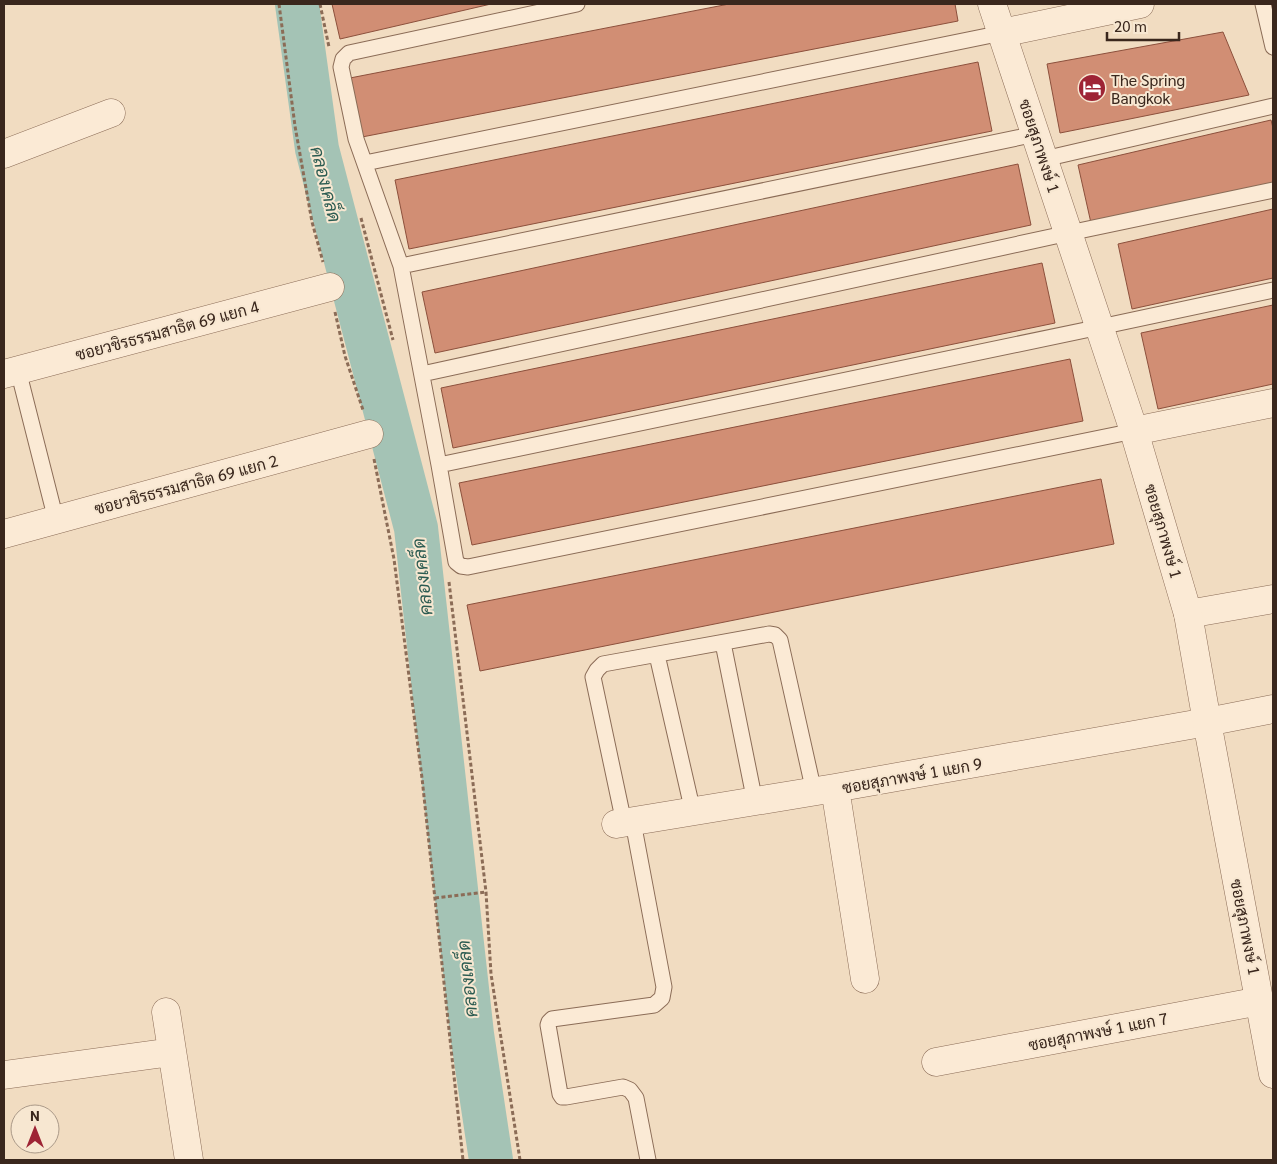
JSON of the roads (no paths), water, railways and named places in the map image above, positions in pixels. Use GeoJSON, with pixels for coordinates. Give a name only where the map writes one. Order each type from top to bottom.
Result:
{"type":"FeatureCollection","features":[{"type":"Feature","properties":{"kind":"street","name":"ซอยสุภาพงษ์ 1"},"geometry":{"type":"LineString","coordinates":[[992,4],[1134,431],[1188,614],[1272,1059]]}},
{"type":"Feature","properties":{"kind":"street"},"geometry":{"type":"LineString","coordinates":[[1002,33],[1140,4]]}},
{"type":"Feature","properties":{"kind":"street"},"geometry":{"type":"LineString","coordinates":[[4,154],[111,113]]}},
{"type":"Feature","properties":{"kind":"street","name":"ซอยวชิรธรรมสาธิต 69 แยก 4"},"geometry":{"type":"LineString","coordinates":[[11,372],[330,287]]}},
{"type":"Feature","properties":{"kind":"street"},"geometry":{"type":"LineString","coordinates":[[1134,431],[1273,402]]}},
{"type":"Feature","properties":{"kind":"street","name":"ซอยวชิรธรรมสาธิต 69 แยก 2"},"geometry":{"type":"LineString","coordinates":[[4,534],[369,434]]}},
{"type":"Feature","properties":{"kind":"street"},"geometry":{"type":"LineString","coordinates":[[1188,614],[1273,599]]}},
{"type":"Feature","properties":{"kind":"street","name":"ซอยสุภาพงษ์ 1 แยก 9"},"geometry":{"type":"LineString","coordinates":[[625,823],[824,790],[1273,709]]}},
{"type":"Feature","properties":{"kind":"street"},"geometry":{"type":"LineString","coordinates":[[824,790],[865,978]]}},
{"type":"Feature","properties":{"kind":"street","name":"ซอยสุภาพงษ์ 1 แยก 7"},"geometry":{"type":"LineString","coordinates":[[936,1062],[1260,1001]]}},
{"type":"Feature","properties":{"kind":"street"},"geometry":{"type":"LineString","coordinates":[[166,1012],[189,1160]]}},
{"type":"Feature","properties":{"kind":"street"},"geometry":{"type":"LineString","coordinates":[[4,1075],[172,1052]]}},
{"type":"Feature","properties":{"kind":"lane"},"geometry":{"type":"LineString","coordinates":[[577,4],[349,53],[343,59],[341,67],[356,139],[401,266],[456,562],[460,566],[468,567],[1134,431]]}},
{"type":"Feature","properties":{"kind":"lane"},"geometry":{"type":"LineString","coordinates":[[1263,4],[1273,48]]}},
{"type":"Feature","properties":{"kind":"lane"},"geometry":{"type":"LineString","coordinates":[[365,163],[1002,33]]}},
{"type":"Feature","properties":{"kind":"lane"},"geometry":{"type":"LineString","coordinates":[[1044,159],[1273,106]]}},
{"type":"Feature","properties":{"kind":"lane"},"geometry":{"type":"LineString","coordinates":[[401,266],[1036,134]]}},
{"type":"Feature","properties":{"kind":"lane"},"geometry":{"type":"LineString","coordinates":[[422,374],[1273,190]]}},
{"type":"Feature","properties":{"kind":"lane"},"geometry":{"type":"LineString","coordinates":[[439,465],[1273,290]]}},
{"type":"Feature","properties":{"kind":"lane"},"geometry":{"type":"LineString","coordinates":[[11,372],[56,520]]}},
{"type":"Feature","properties":{"kind":"lane"},"geometry":{"type":"LineString","coordinates":[[648,1160],[636,1098],[630,1090],[623,1087],[562,1097],[548,1026],[552,1019],[654,1005],[662,998],[664,987],[593,677],[603,664],[770,634],[775,635],[780,640],[824,790]]}},
{"type":"Feature","properties":{"kind":"lane"},"geometry":{"type":"LineString","coordinates":[[723,642],[755,802]]}},
{"type":"Feature","properties":{"kind":"lane"},"geometry":{"type":"LineString","coordinates":[[657,654],[693,812]]}},
{"type":"Feature","properties":{"kind":"waterway","name":"คลองเคล็ด"},"geometry":{"type":"LineString","coordinates":[[297,4],[317,149],[416,528],[472,1034],[491,1160]]}},
{"type":"Feature","properties":{"kind":"place","name":"The Spring Bangkok"},"geometry":{"type":"Point","coordinates":[1092,88]}}]}
